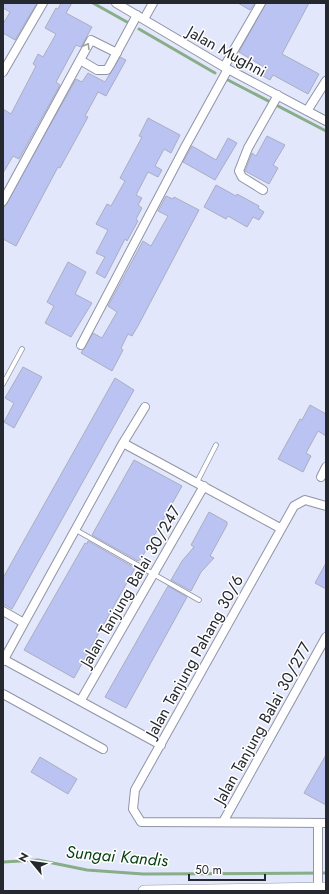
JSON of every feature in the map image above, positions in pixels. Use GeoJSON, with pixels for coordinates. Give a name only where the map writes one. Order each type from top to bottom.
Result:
{"type":"FeatureCollection","features":[{"type":"Feature","properties":{"kind":"main road"},"geometry":{"type":"LineString","coordinates":[[144,891],[320,880]]}},
{"type":"Feature","properties":{"kind":"street"},"geometry":{"type":"LineString","coordinates":[[3,72],[43,3]]}},
{"type":"Feature","properties":{"kind":"street","name":"Jalan Mughni"},"geometry":{"type":"LineString","coordinates":[[116,3],[276,98],[326,121]]}},
{"type":"Feature","properties":{"kind":"street"},"geometry":{"type":"LineString","coordinates":[[80,60],[97,70],[107,70],[141,17],[153,3]]}},
{"type":"Feature","properties":{"kind":"street"},"geometry":{"type":"LineString","coordinates":[[81,345],[261,3]]}},
{"type":"Feature","properties":{"kind":"street"},"geometry":{"type":"LineString","coordinates":[[3,201],[91,40],[117,53]]}},
{"type":"Feature","properties":{"kind":"street"},"geometry":{"type":"LineString","coordinates":[[307,111],[326,81]]}},
{"type":"Feature","properties":{"kind":"street"},"geometry":{"type":"LineString","coordinates":[[263,190],[242,177],[239,171],[248,148],[276,98]]}},
{"type":"Feature","properties":{"kind":"street"},"geometry":{"type":"LineString","coordinates":[[145,407],[123,443],[3,660],[80,700],[161,745]]}},
{"type":"Feature","properties":{"kind":"street"},"geometry":{"type":"LineString","coordinates":[[123,443],[280,528]]}},
{"type":"Feature","properties":{"kind":"street"},"geometry":{"type":"LineString","coordinates":[[321,477],[326,467]]}},
{"type":"Feature","properties":{"kind":"street","name":"Jalan Tanjung Balai 30/247"},"geometry":{"type":"LineString","coordinates":[[80,700],[154,574],[201,484]]}},
{"type":"Feature","properties":{"kind":"street","name":"Jalan Tanjung Pahang 30/6"},"geometry":{"type":"LineString","coordinates":[[223,822],[141,822],[133,809],[135,790],[280,528],[294,506],[305,500],[326,506]]}},
{"type":"Feature","properties":{"kind":"street"},"geometry":{"type":"LineString","coordinates":[[3,611],[24,623]]}},
{"type":"Feature","properties":{"kind":"street","name":"Jalan Tanjung Balai 30/277"},"geometry":{"type":"LineString","coordinates":[[223,822],[326,637]]}},
{"type":"Feature","properties":{"kind":"street"},"geometry":{"type":"LineString","coordinates":[[3,694],[103,749]]}},
{"type":"Feature","properties":{"kind":"street"},"geometry":{"type":"LineString","coordinates":[[223,822],[322,823],[320,880]]}},
{"type":"Feature","properties":{"kind":"lane"},"geometry":{"type":"LineString","coordinates":[[3,384],[22,349]]}},
{"type":"Feature","properties":{"kind":"lane"},"geometry":{"type":"LineString","coordinates":[[201,484],[216,445]]}},
{"type":"Feature","properties":{"kind":"lane"},"geometry":{"type":"LineString","coordinates":[[76,530],[199,600]]}},
{"type":"Feature","properties":{"kind":"building"},"geometry":{"type":"Polygon","coordinates":[[[3,3],[37,3],[15,40],[3,33],[3,24],[10,12],[3,8],[3,3]]]}},
{"type":"Feature","properties":{"kind":"building"},"geometry":{"type":"Polygon","coordinates":[[[61,3],[72,3],[66,13],[92,27],[81,47],[76,45],[56,82],[60,85],[19,159],[13,156],[3,173],[3,109],[11,114],[36,66],[33,64],[38,54],[43,57],[56,34],[45,28],[56,8],[58,9],[61,3]]]}},
{"type":"Feature","properties":{"kind":"building"},"geometry":{"type":"Polygon","coordinates":[[[238,3],[255,3],[250,10],[238,3]]]}},
{"type":"Feature","properties":{"kind":"building"},"geometry":{"type":"Polygon","coordinates":[[[266,3],[309,3],[282,54],[319,74],[308,94],[273,75],[270,80],[263,76],[267,69],[239,52],[266,3]]]}},
{"type":"Feature","properties":{"kind":"building"},"geometry":{"type":"Polygon","coordinates":[[[120,57],[126,60],[106,96],[98,92],[85,116],[88,117],[60,168],[58,167],[16,246],[3,239],[3,209],[76,79],[82,82],[88,73],[105,82],[120,57]]]}},
{"type":"Feature","properties":{"kind":"building"},"geometry":{"type":"Polygon","coordinates":[[[148,118],[180,135],[171,153],[164,149],[155,166],[162,170],[158,177],[148,172],[136,195],[142,198],[138,205],[142,208],[136,219],[138,221],[127,241],[125,239],[105,278],[96,273],[105,257],[96,253],[108,230],[96,224],[107,204],[111,206],[125,181],[120,178],[142,137],[139,136],[148,118]]]}},
{"type":"Feature","properties":{"kind":"building"},"geometry":{"type":"Polygon","coordinates":[[[267,136],[285,145],[273,165],[278,168],[269,184],[245,171],[252,153],[256,156],[267,136]]]}},
{"type":"Feature","properties":{"kind":"building"},"geometry":{"type":"Polygon","coordinates":[[[228,138],[237,143],[215,180],[183,162],[192,146],[216,160],[228,138]]]}},
{"type":"Feature","properties":{"kind":"building"},"geometry":{"type":"Polygon","coordinates":[[[216,185],[259,206],[258,208],[264,212],[259,220],[253,217],[247,227],[228,216],[226,219],[204,207],[216,185]]]}},
{"type":"Feature","properties":{"kind":"building"},"geometry":{"type":"Polygon","coordinates":[[[166,196],[173,199],[174,197],[199,210],[139,324],[132,336],[128,334],[121,348],[123,350],[112,371],[81,353],[93,333],[102,338],[117,312],[108,306],[143,241],[151,246],[168,216],[158,211],[166,196]]]}},
{"type":"Feature","properties":{"kind":"building"},"geometry":{"type":"Polygon","coordinates":[[[68,262],[86,272],[75,294],[92,303],[71,337],[45,323],[54,306],[47,302],[68,262]]]}},
{"type":"Feature","properties":{"kind":"building"},"geometry":{"type":"Polygon","coordinates":[[[23,367],[42,377],[14,428],[4,422],[14,403],[5,398],[23,367]]]}},
{"type":"Feature","properties":{"kind":"building"},"geometry":{"type":"Polygon","coordinates":[[[115,378],[134,390],[12,609],[3,604],[3,578],[115,378]]]}},
{"type":"Feature","properties":{"kind":"building"},"geometry":{"type":"Polygon","coordinates":[[[310,405],[326,414],[326,436],[318,431],[306,453],[311,456],[303,472],[278,459],[300,419],[302,420],[310,405]]]}},
{"type":"Feature","properties":{"kind":"building"},"geometry":{"type":"Polygon","coordinates":[[[134,460],[182,486],[141,559],[138,561],[92,535],[134,460]]]}},
{"type":"Feature","properties":{"kind":"building"},"geometry":{"type":"Polygon","coordinates":[[[209,512],[227,522],[227,525],[210,556],[214,558],[201,572],[191,591],[171,580],[182,561],[194,547],[191,545],[209,512]]]}},
{"type":"Feature","properties":{"kind":"building"},"geometry":{"type":"Polygon","coordinates":[[[88,541],[135,568],[74,678],[24,650],[85,543],[87,544],[88,541]]]}},
{"type":"Feature","properties":{"kind":"building"},"geometry":{"type":"Polygon","coordinates":[[[326,563],[326,589],[315,583],[326,563]]]}},
{"type":"Feature","properties":{"kind":"building"},"geometry":{"type":"Polygon","coordinates":[[[168,586],[187,597],[126,708],[105,697],[168,586]]]}},
{"type":"Feature","properties":{"kind":"building"},"geometry":{"type":"Polygon","coordinates":[[[326,755],[326,805],[304,793],[326,755]]]}},
{"type":"Feature","properties":{"kind":"building"},"geometry":{"type":"Polygon","coordinates":[[[40,757],[77,779],[68,794],[31,772],[40,757]]]}},
{"type":"Feature","properties":{"kind":"waterway"},"geometry":{"type":"LineString","coordinates":[[93,3],[127,22]]}},
{"type":"Feature","properties":{"kind":"waterway"},"geometry":{"type":"LineString","coordinates":[[139,29],[215,73]]}},
{"type":"Feature","properties":{"kind":"waterway"},"geometry":{"type":"LineString","coordinates":[[228,80],[326,131]]}},
{"type":"Feature","properties":{"kind":"waterway","name":"Sungai Kandis"},"geometry":{"type":"LineString","coordinates":[[3,862],[38,860],[87,870],[143,874],[326,873]]}}]}
